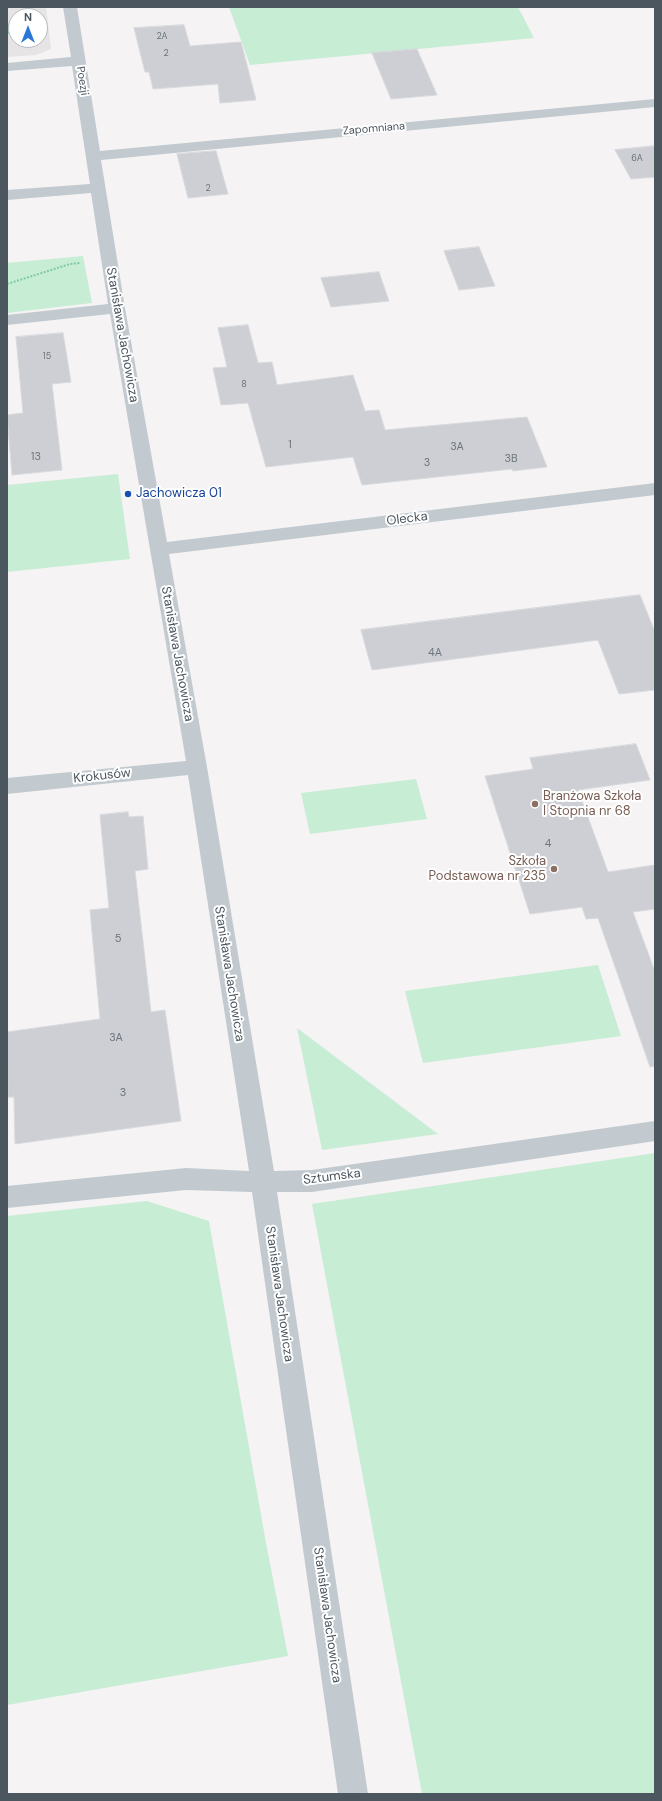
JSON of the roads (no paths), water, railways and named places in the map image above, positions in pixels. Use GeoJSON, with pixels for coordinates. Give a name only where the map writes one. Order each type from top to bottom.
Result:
{"type":"FeatureCollection","features":[{"type":"Feature","properties":{"kind":"street","name":"Poezji"},"geometry":{"type":"LineString","coordinates":[[70,7],[93,156]]}},
{"type":"Feature","properties":{"kind":"street"},"geometry":{"type":"LineString","coordinates":[[7,67],[79,62]]}},
{"type":"Feature","properties":{"kind":"street","name":"Zapomniana"},"geometry":{"type":"LineString","coordinates":[[93,156],[655,103]]}},
{"type":"Feature","properties":{"kind":"street","name":"Stanisława Jachowicza"},"geometry":{"type":"LineString","coordinates":[[93,156],[117,308],[197,767],[262,1182],[353,1794]]}},
{"type":"Feature","properties":{"kind":"street"},"geometry":{"type":"LineString","coordinates":[[7,195],[98,188]]}},
{"type":"Feature","properties":{"kind":"street"},"geometry":{"type":"LineString","coordinates":[[7,320],[117,308]]}},
{"type":"Feature","properties":{"kind":"street","name":"Olecka"},"geometry":{"type":"LineString","coordinates":[[159,549],[655,490]]}},
{"type":"Feature","properties":{"kind":"street","name":"Krokusów"},"geometry":{"type":"LineString","coordinates":[[7,786],[197,767]]}},
{"type":"Feature","properties":{"kind":"street","name":"Sztumska"},"geometry":{"type":"LineString","coordinates":[[7,1197],[186,1179],[262,1182],[312,1181],[655,1131]]}},
{"type":"Feature","properties":{"kind":"place","name":"Jachowicza 01"},"geometry":{"type":"Point","coordinates":[128,494]}},
{"type":"Feature","properties":{"kind":"place","name":"Branżowa Szkoła I Stopnia nr 68"},"geometry":{"type":"Point","coordinates":[535,804]}},
{"type":"Feature","properties":{"kind":"place","name":"Szkoła Podstawowa nr 235"},"geometry":{"type":"Point","coordinates":[554,869]}}]}
